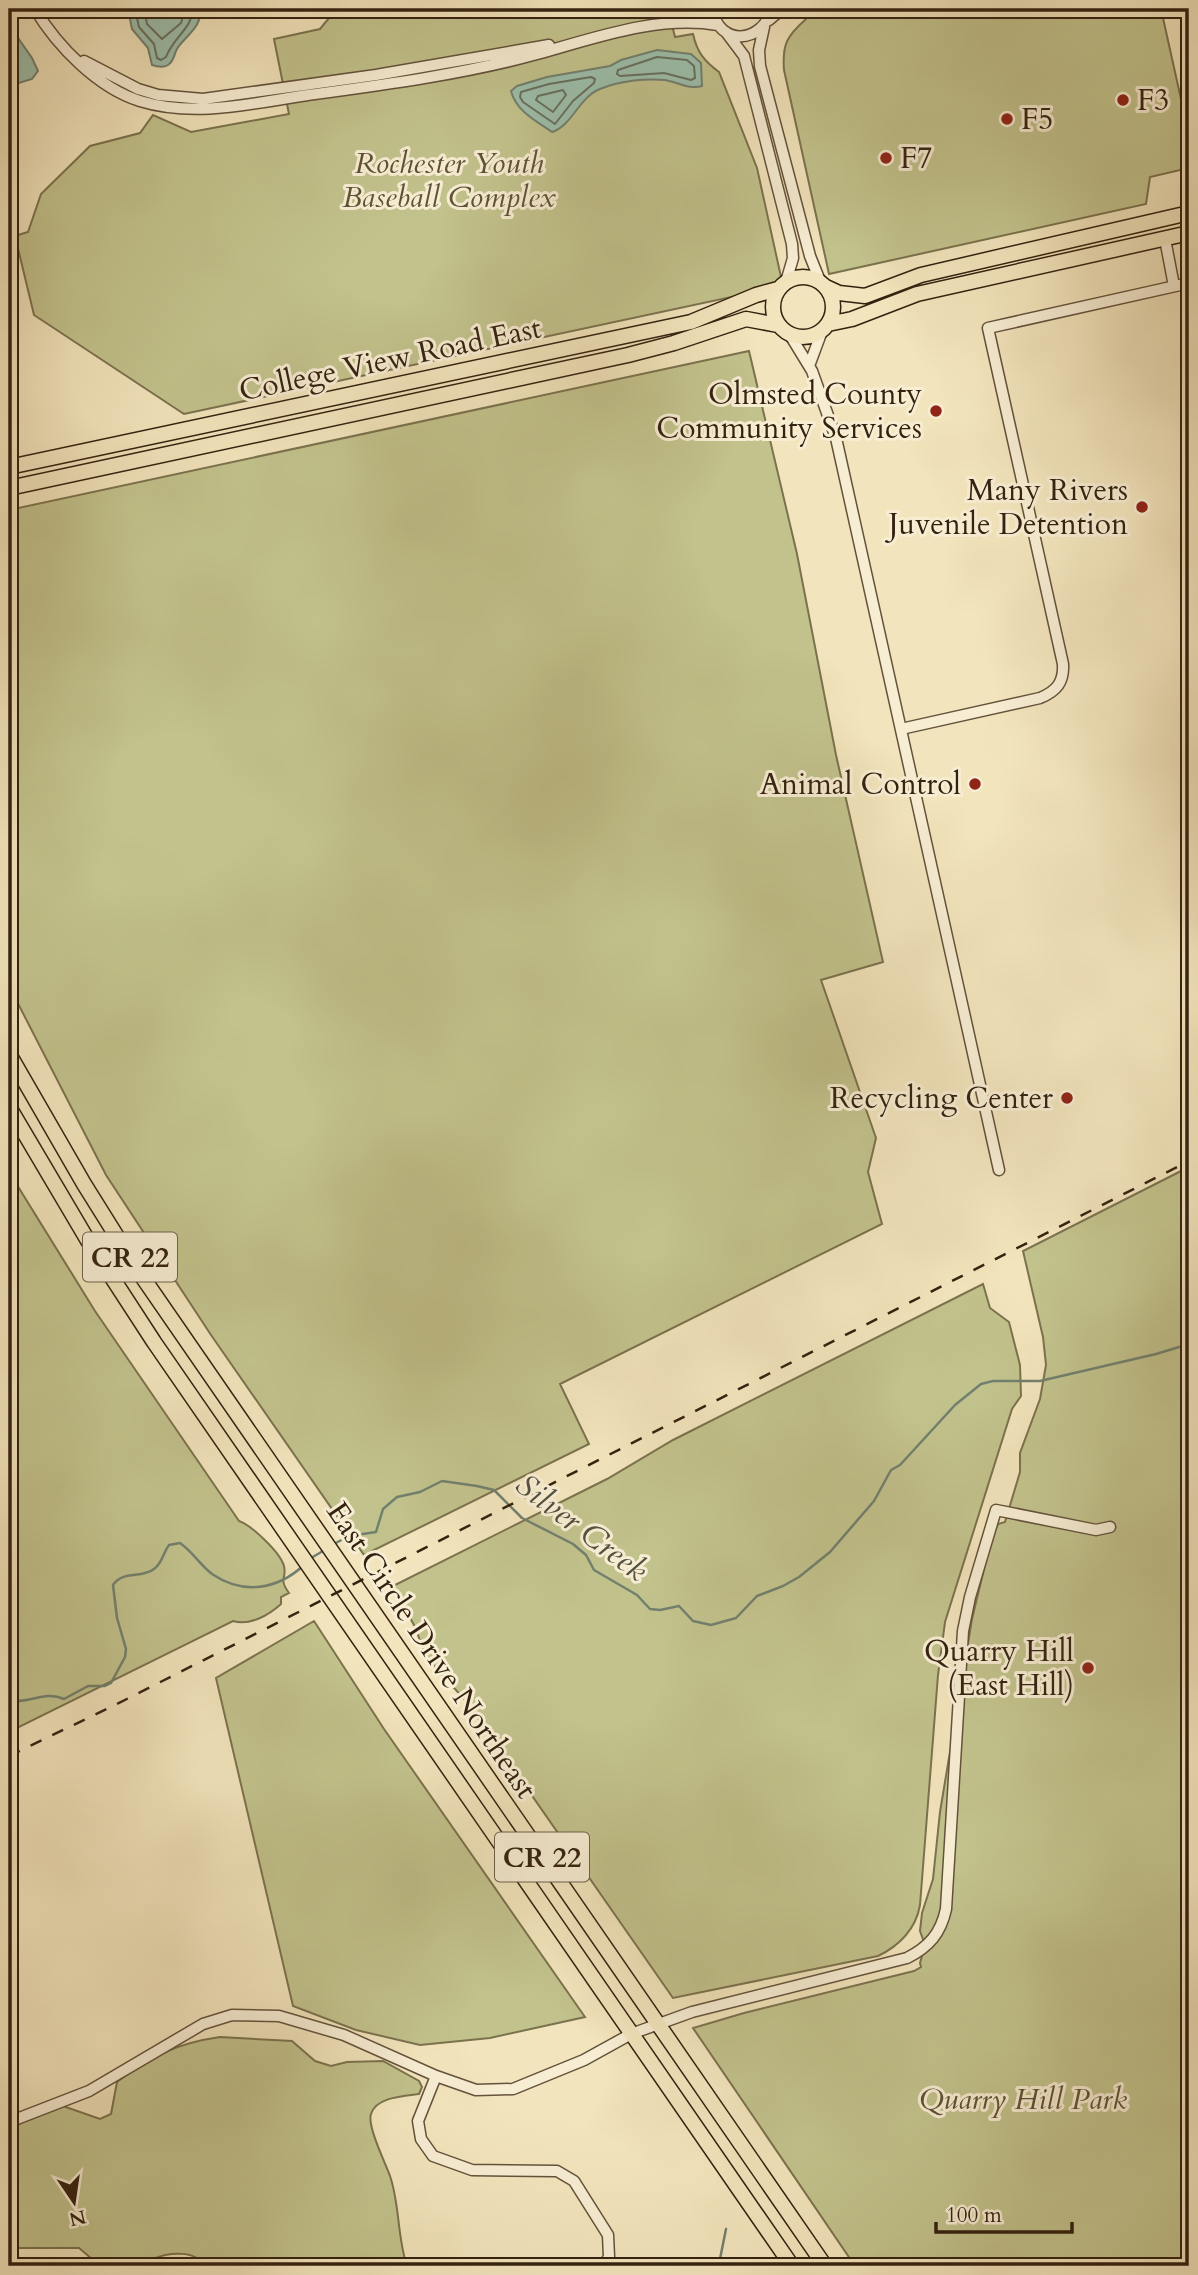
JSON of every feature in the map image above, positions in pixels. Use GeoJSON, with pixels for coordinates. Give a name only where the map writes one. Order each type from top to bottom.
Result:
{"type":"FeatureCollection","features":[{"type":"Feature","properties":{"kind":"main road"},"geometry":{"type":"LineString","coordinates":[[1189,213],[921,275],[865,296],[839,293],[803,276],[782,286],[772,307],[784,330],[801,337],[812,336],[825,328],[916,294],[1189,233]]}},
{"type":"Feature","properties":{"kind":"main road"},"geometry":{"type":"LineString","coordinates":[[823,284],[833,305],[825,328]]}},
{"type":"Feature","properties":{"kind":"main road","name":"College View Road East"},"geometry":{"type":"LineString","coordinates":[[9,467],[691,322],[782,286]]}},
{"type":"Feature","properties":{"kind":"main road","name":"College View Road East"},"geometry":{"type":"LineString","coordinates":[[9,488],[628,355],[747,319],[784,330]]}},
{"type":"Feature","properties":{"kind":"main road","name":"East Circle Drive Northeast"},"geometry":{"type":"LineString","coordinates":[[9,1054],[110,1227],[183,1337],[825,2266]]}},
{"type":"Feature","properties":{"kind":"main road","name":"East Circle Drive Northeast"},"geometry":{"type":"LineString","coordinates":[[9,1107],[111,1276],[792,2266]]}},
{"type":"Feature","properties":{"kind":"street"},"geometry":{"type":"LineString","coordinates":[[35,9],[49,30],[73,55],[138,89],[203,99],[376,75],[529,47],[573,43],[653,25],[696,9]]}},
{"type":"Feature","properties":{"kind":"street"},"geometry":{"type":"LineString","coordinates":[[712,9],[722,29],[738,46],[746,63],[792,244],[793,258],[782,286]]}},
{"type":"Feature","properties":{"kind":"street"},"geometry":{"type":"LineString","coordinates":[[653,25],[688,22],[746,36],[755,34],[768,19],[782,9]]}},
{"type":"Feature","properties":{"kind":"street"},"geometry":{"type":"LineString","coordinates":[[768,19],[759,50],[760,66],[810,256],[823,284]]}},
{"type":"Feature","properties":{"kind":"street"},"geometry":{"type":"LineString","coordinates":[[1165,239],[1174,286]]}},
{"type":"Feature","properties":{"kind":"street"},"geometry":{"type":"LineString","coordinates":[[901,729],[1040,698],[1058,688],[1062,680],[1063,664],[988,328],[1189,283]]}},
{"type":"Feature","properties":{"kind":"street"},"geometry":{"type":"LineString","coordinates":[[809,366],[825,328]]}},
{"type":"Feature","properties":{"kind":"street"},"geometry":{"type":"LineString","coordinates":[[784,330],[809,366],[836,438],[999,1170]]}},
{"type":"Feature","properties":{"kind":"street"},"geometry":{"type":"LineString","coordinates":[[9,2122],[89,2091],[202,2024],[232,2015],[279,2016],[344,2035],[436,2076],[476,2090],[513,2089],[584,2060],[631,2034],[656,2024],[719,2004],[897,1962],[917,1953],[933,1940],[944,1920],[948,1897],[963,1631],[970,1597],[996,1510],[1096,1530],[1110,1527]]}},
{"type":"Feature","properties":{"kind":"street"},"geometry":{"type":"LineString","coordinates":[[436,2076],[418,2122],[421,2140],[433,2156],[472,2170],[557,2171],[573,2181],[608,2235],[609,2257],[603,2266]]}},
{"type":"Feature","properties":{"kind":"green space","name":"Rochester Youth Baseball Complex"},"geometry":{"type":"Polygon","coordinates":[[[333,9],[668,9],[675,37],[693,34],[702,56],[719,72],[757,168],[783,286],[184,414],[34,315],[15,236],[28,232],[41,194],[90,146],[140,133],[153,115],[191,132],[289,114],[274,39],[320,29],[334,12],[333,9]]]}},
{"type":"Feature","properties":{"kind":"green space"},"geometry":{"type":"Polygon","coordinates":[[[804,9],[1161,9],[1189,135],[1189,168],[1150,177],[1146,204],[829,274],[784,70],[785,47],[794,30],[806,19],[804,9]]]}},
{"type":"Feature","properties":{"kind":"green space"},"geometry":{"type":"Polygon","coordinates":[[[749,351],[797,554],[836,755],[883,962],[821,980],[876,1138],[868,1172],[882,1224],[560,1384],[589,1444],[364,1555],[211,1335],[106,1175],[9,986],[9,510],[749,351]]]}},
{"type":"Feature","properties":{"kind":"green space","name":"Quarry Hill Park"},"geometry":{"type":"Polygon","coordinates":[[[1189,1167],[1189,2266],[855,2266],[693,2028],[921,1967],[925,1945],[920,1931],[922,1913],[933,1879],[940,1812],[972,1619],[992,1536],[998,1524],[1005,1522],[1020,1472],[1020,1453],[1040,1399],[1046,1365],[1043,1337],[1023,1251],[1189,1167]]]}},
{"type":"Feature","properties":{"kind":"green space"},"geometry":{"type":"Polygon","coordinates":[[[9,1172],[95,1311],[239,1521],[264,1540],[281,1560],[285,1570],[283,1581],[289,1593],[281,1597],[281,1604],[265,1616],[246,1622],[233,1621],[9,1732],[9,1172]]]}},
{"type":"Feature","properties":{"kind":"green space"},"geometry":{"type":"Polygon","coordinates":[[[983,1284],[990,1308],[1009,1322],[1020,1365],[1021,1396],[1012,1409],[945,1622],[938,1675],[920,1905],[915,1922],[899,1942],[878,1956],[673,1998],[466,1701],[426,1657],[415,1627],[393,1586],[607,1479],[673,1440],[983,1284]]]}},
{"type":"Feature","properties":{"kind":"green space"},"geometry":{"type":"Polygon","coordinates":[[[314,1621],[384,1729],[585,2017],[490,2038],[420,2045],[356,2030],[293,2006],[216,1678],[314,1621]]]}},
{"type":"Feature","properties":{"kind":"green space"},"geometry":{"type":"Polygon","coordinates":[[[220,2037],[292,2041],[315,2061],[331,2066],[347,2062],[383,2061],[419,2081],[422,2087],[419,2094],[378,2104],[370,2120],[393,2187],[407,2266],[203,2266],[195,2257],[173,2254],[153,2259],[140,2266],[94,2266],[92,2259],[79,2248],[9,2248],[9,2133],[25,2119],[63,2106],[100,2119],[111,2114],[117,2082],[129,2073],[178,2047],[220,2037]]]}},
{"type":"Feature","properties":{"kind":"water"},"geometry":{"type":"Polygon","coordinates":[[[128,9],[200,9],[200,15],[197,25],[177,48],[172,61],[160,67],[152,65],[148,48],[132,29],[128,9]]]}},
{"type":"Feature","properties":{"kind":"water"},"geometry":{"type":"Polygon","coordinates":[[[9,25],[38,71],[32,79],[9,86],[9,25]]]}},
{"type":"Feature","properties":{"kind":"water"},"geometry":{"type":"Polygon","coordinates":[[[657,50],[691,54],[701,63],[702,86],[693,87],[649,79],[607,86],[586,98],[565,124],[552,132],[522,110],[511,91],[517,86],[547,77],[610,66],[621,60],[657,50]]]}},
{"type":"Feature","properties":{"kind":"waterway","name":"Silver Creek"},"geometry":{"type":"LineString","coordinates":[[332,1545],[349,1536],[376,1532],[383,1509],[397,1497],[420,1492],[442,1481],[477,1486],[494,1490],[522,1518],[573,1544],[586,1555],[594,1570],[637,1595],[650,1609],[679,1606],[693,1621],[711,1625],[736,1618],[757,1596],[799,1577],[830,1552],[874,1501],[891,1470],[900,1465],[955,1405],[981,1384],[993,1381],[1040,1381],[1189,1344]]}},
{"type":"Feature","properties":{"kind":"waterway","name":"Silver Creek"},"geometry":{"type":"LineString","coordinates":[[9,1700],[23,1701],[50,1696],[64,1699],[88,1686],[105,1686],[111,1683],[125,1657],[126,1649],[117,1618],[113,1585],[127,1576],[144,1574],[154,1569],[169,1545],[180,1543],[212,1574],[224,1581],[248,1587],[260,1587],[283,1580],[304,1565]]}},
{"type":"Feature","properties":{"kind":"waterway","name":"Silver Creek"},"geometry":{"type":"LineString","coordinates":[[311,1558],[323,1551]]}},
{"type":"Feature","properties":{"kind":"waterway"},"geometry":{"type":"LineString","coordinates":[[715,2266],[720,2259],[726,2229]]}},
{"type":"Feature","properties":{"kind":"railway"},"geometry":{"type":"LineString","coordinates":[[9,1756],[115,1705],[1189,1161]]}},
{"type":"Feature","properties":{"kind":"place","name":"F3"},"geometry":{"type":"Point","coordinates":[1123,100]}},
{"type":"Feature","properties":{"kind":"place","name":"F5"},"geometry":{"type":"Point","coordinates":[1007,119]}},
{"type":"Feature","properties":{"kind":"place","name":"F7"},"geometry":{"type":"Point","coordinates":[886,158]}},
{"type":"Feature","properties":{"kind":"place","name":"Olmsted County Community Services"},"geometry":{"type":"Point","coordinates":[936,411]}},
{"type":"Feature","properties":{"kind":"place","name":"Many Rivers Juvenile Detention"},"geometry":{"type":"Point","coordinates":[1142,507]}},
{"type":"Feature","properties":{"kind":"place","name":"Animal Control"},"geometry":{"type":"Point","coordinates":[975,784]}},
{"type":"Feature","properties":{"kind":"place","name":"Recycling Center"},"geometry":{"type":"Point","coordinates":[1067,1098]}},
{"type":"Feature","properties":{"kind":"place","name":"Quarry Hill (East Hill)"},"geometry":{"type":"Point","coordinates":[1088,1668]}}]}
